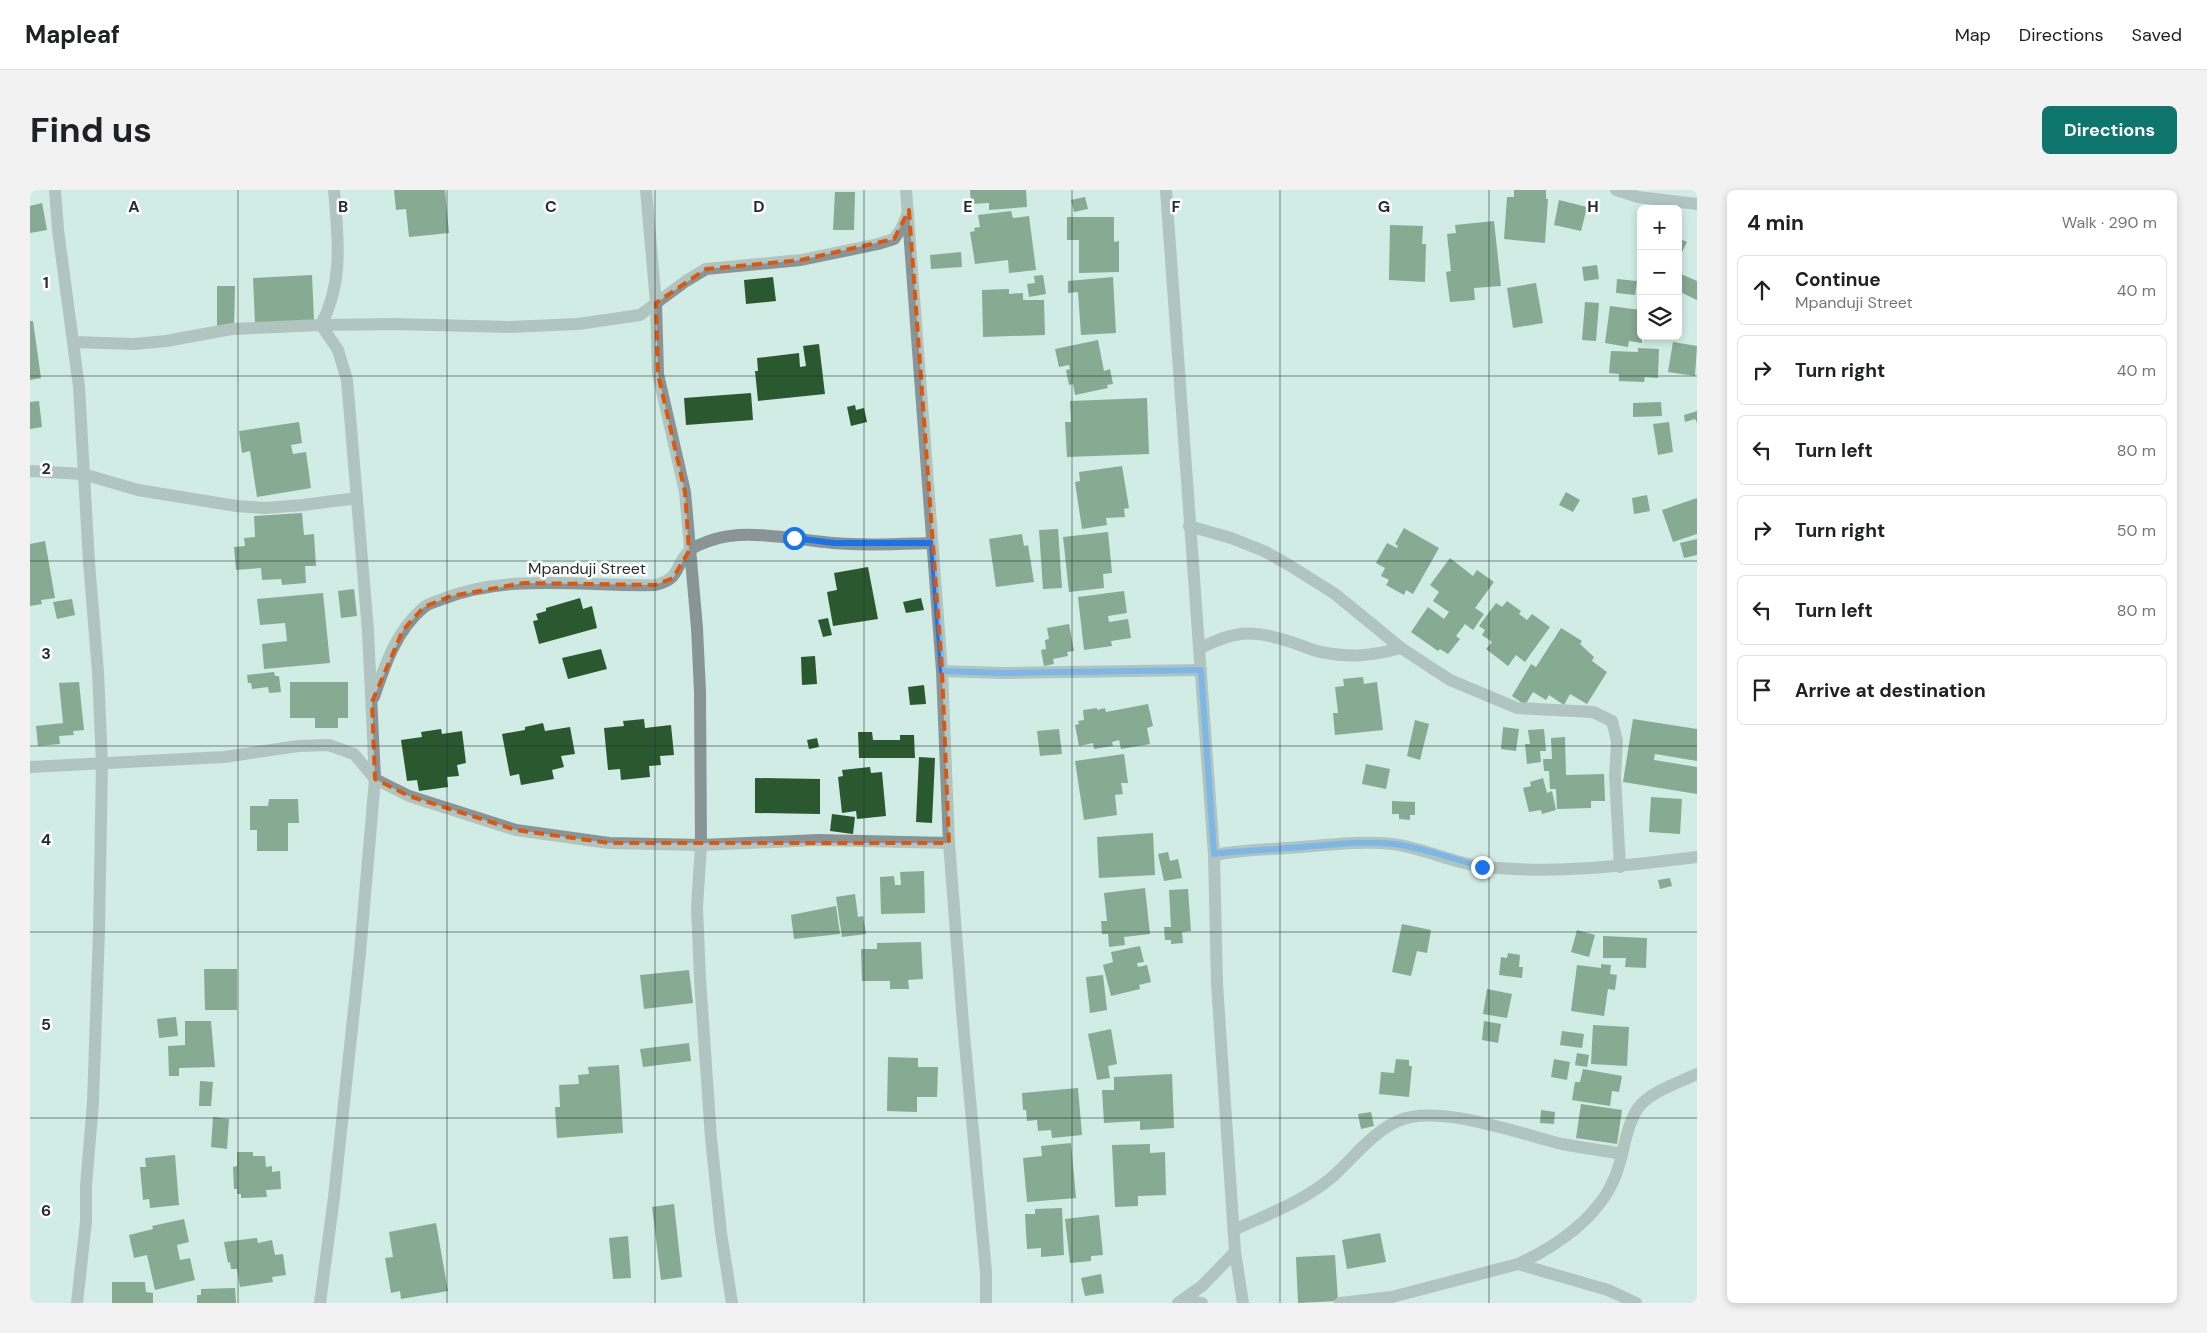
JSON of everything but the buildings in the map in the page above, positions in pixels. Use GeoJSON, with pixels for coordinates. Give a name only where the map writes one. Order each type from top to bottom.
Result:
{"type":"FeatureCollection","features":[{"type":"Feature","properties":{"kind":"street"},"geometry":{"type":"LineString","coordinates":[[55,190],[58,230],[79,387],[83,474],[98,672],[102,764],[93,1102],[87,1177],[86,1222],[77,1303]]}},
{"type":"Feature","properties":{"kind":"street"},"geometry":{"type":"LineString","coordinates":[[322,325],[331,307],[337,282],[338,243],[334,190]]}},
{"type":"Feature","properties":{"kind":"street"},"geometry":{"type":"LineString","coordinates":[[646,190],[656,304],[658,374],[685,492],[697,628],[700,692],[700,845],[697,907],[711,1138],[721,1233],[732,1303]]}},
{"type":"Feature","properties":{"kind":"street"},"geometry":{"type":"LineString","coordinates":[[906,190],[942,671],[949,843],[963,1023],[986,1272],[986,1303]]}},
{"type":"Feature","properties":{"kind":"street"},"geometry":{"type":"LineString","coordinates":[[1166,190],[1214,854],[1218,984],[1235,1252],[1243,1303]]}},
{"type":"Feature","properties":{"kind":"street"},"geometry":{"type":"LineString","coordinates":[[1616,190],[1638,197],[1697,204]]}},
{"type":"Feature","properties":{"kind":"street"},"geometry":{"type":"LineString","coordinates":[[72,342],[134,344],[166,341],[232,329],[322,325],[395,324],[509,327],[578,324],[640,315],[686,281],[706,269],[801,260],[894,239],[901,229],[909,210]]}},
{"type":"Feature","properties":{"kind":"street"},"geometry":{"type":"LineString","coordinates":[[320,1303],[334,1197],[360,953],[375,779],[372,702],[347,380],[338,350],[322,325]]}},
{"type":"Feature","properties":{"kind":"street"},"geometry":{"type":"LineString","coordinates":[[30,471],[83,474],[138,490],[236,506],[284,507],[357,498]]}},
{"type":"Feature","properties":{"kind":"street"},"geometry":{"type":"LineString","coordinates":[[1189,526],[1231,538],[1264,551],[1289,564],[1335,594],[1401,648],[1450,680],[1518,708],[1593,712],[1612,721],[1617,741],[1615,776],[1620,867]]}},
{"type":"Feature","properties":{"kind":"street"},"geometry":{"type":"LineString","coordinates":[[689,551],[712,540],[732,536],[794,538],[834,543],[932,543]]}},
{"type":"Feature","properties":{"kind":"street","name":"Mpanduji Street"},"geometry":{"type":"LineString","coordinates":[[372,702],[386,663],[403,630],[424,607],[451,596],[486,587],[515,584],[656,585],[673,578],[689,551]]}},
{"type":"Feature","properties":{"kind":"street"},"geometry":{"type":"LineString","coordinates":[[1199,650],[1226,637],[1242,633],[1260,634],[1319,651],[1350,656],[1370,656],[1401,648]]}},
{"type":"Feature","properties":{"kind":"street"},"geometry":{"type":"LineString","coordinates":[[942,671],[1002,673],[1201,670]]}},
{"type":"Feature","properties":{"kind":"street"},"geometry":{"type":"LineString","coordinates":[[30,767],[224,757],[298,746],[329,745],[354,754],[375,779],[409,796],[516,830],[610,843],[700,845],[818,840],[949,843]]}},
{"type":"Feature","properties":{"kind":"street"},"geometry":{"type":"LineString","coordinates":[[1214,854],[1248,849],[1272,850],[1364,843],[1392,844],[1415,848],[1482,867],[1570,870],[1620,867],[1697,857]]}},
{"type":"Feature","properties":{"kind":"street"},"geometry":{"type":"LineString","coordinates":[[1340,1303],[1392,1297],[1518,1264],[1536,1256],[1582,1222],[1602,1202],[1615,1177],[1629,1128],[1639,1107],[1657,1092],[1697,1074]]}},
{"type":"Feature","properties":{"kind":"street"},"geometry":{"type":"LineString","coordinates":[[1234,1230],[1306,1194],[1330,1179],[1379,1133],[1398,1121],[1413,1117],[1452,1117],[1563,1144],[1622,1154]]}},
{"type":"Feature","properties":{"kind":"street"},"geometry":{"type":"LineString","coordinates":[[1181,1302],[1202,1286],[1235,1252]]}},
{"type":"Feature","properties":{"kind":"street"},"geometry":{"type":"LineString","coordinates":[[1518,1264],[1608,1290],[1636,1303]]}},
{"type":"Feature","properties":{"kind":"street"},"geometry":{"type":"LineString","coordinates":[[1181,1302],[1202,1303]]}},
{"type":"Feature","properties":{"kind":"highlighted area"},"geometry":{"type":"Polygon","coordinates":[[[909,210],[942,671],[949,843],[609,843],[516,830],[409,796],[375,779],[372,702],[403,630],[424,607],[451,596],[524,583],[655,585],[673,578],[689,551],[685,492],[658,374],[656,303],[706,269],[801,260],[894,239],[909,210]]]}},
{"type":"Feature","properties":{"kind":"route"},"geometry":{"type":"LineString","coordinates":[[794,538],[834,543],[932,543],[942,671],[1002,673],[1201,670],[1214,854],[1248,849],[1272,850],[1364,843],[1392,844],[1415,848],[1482,867]]}}]}
